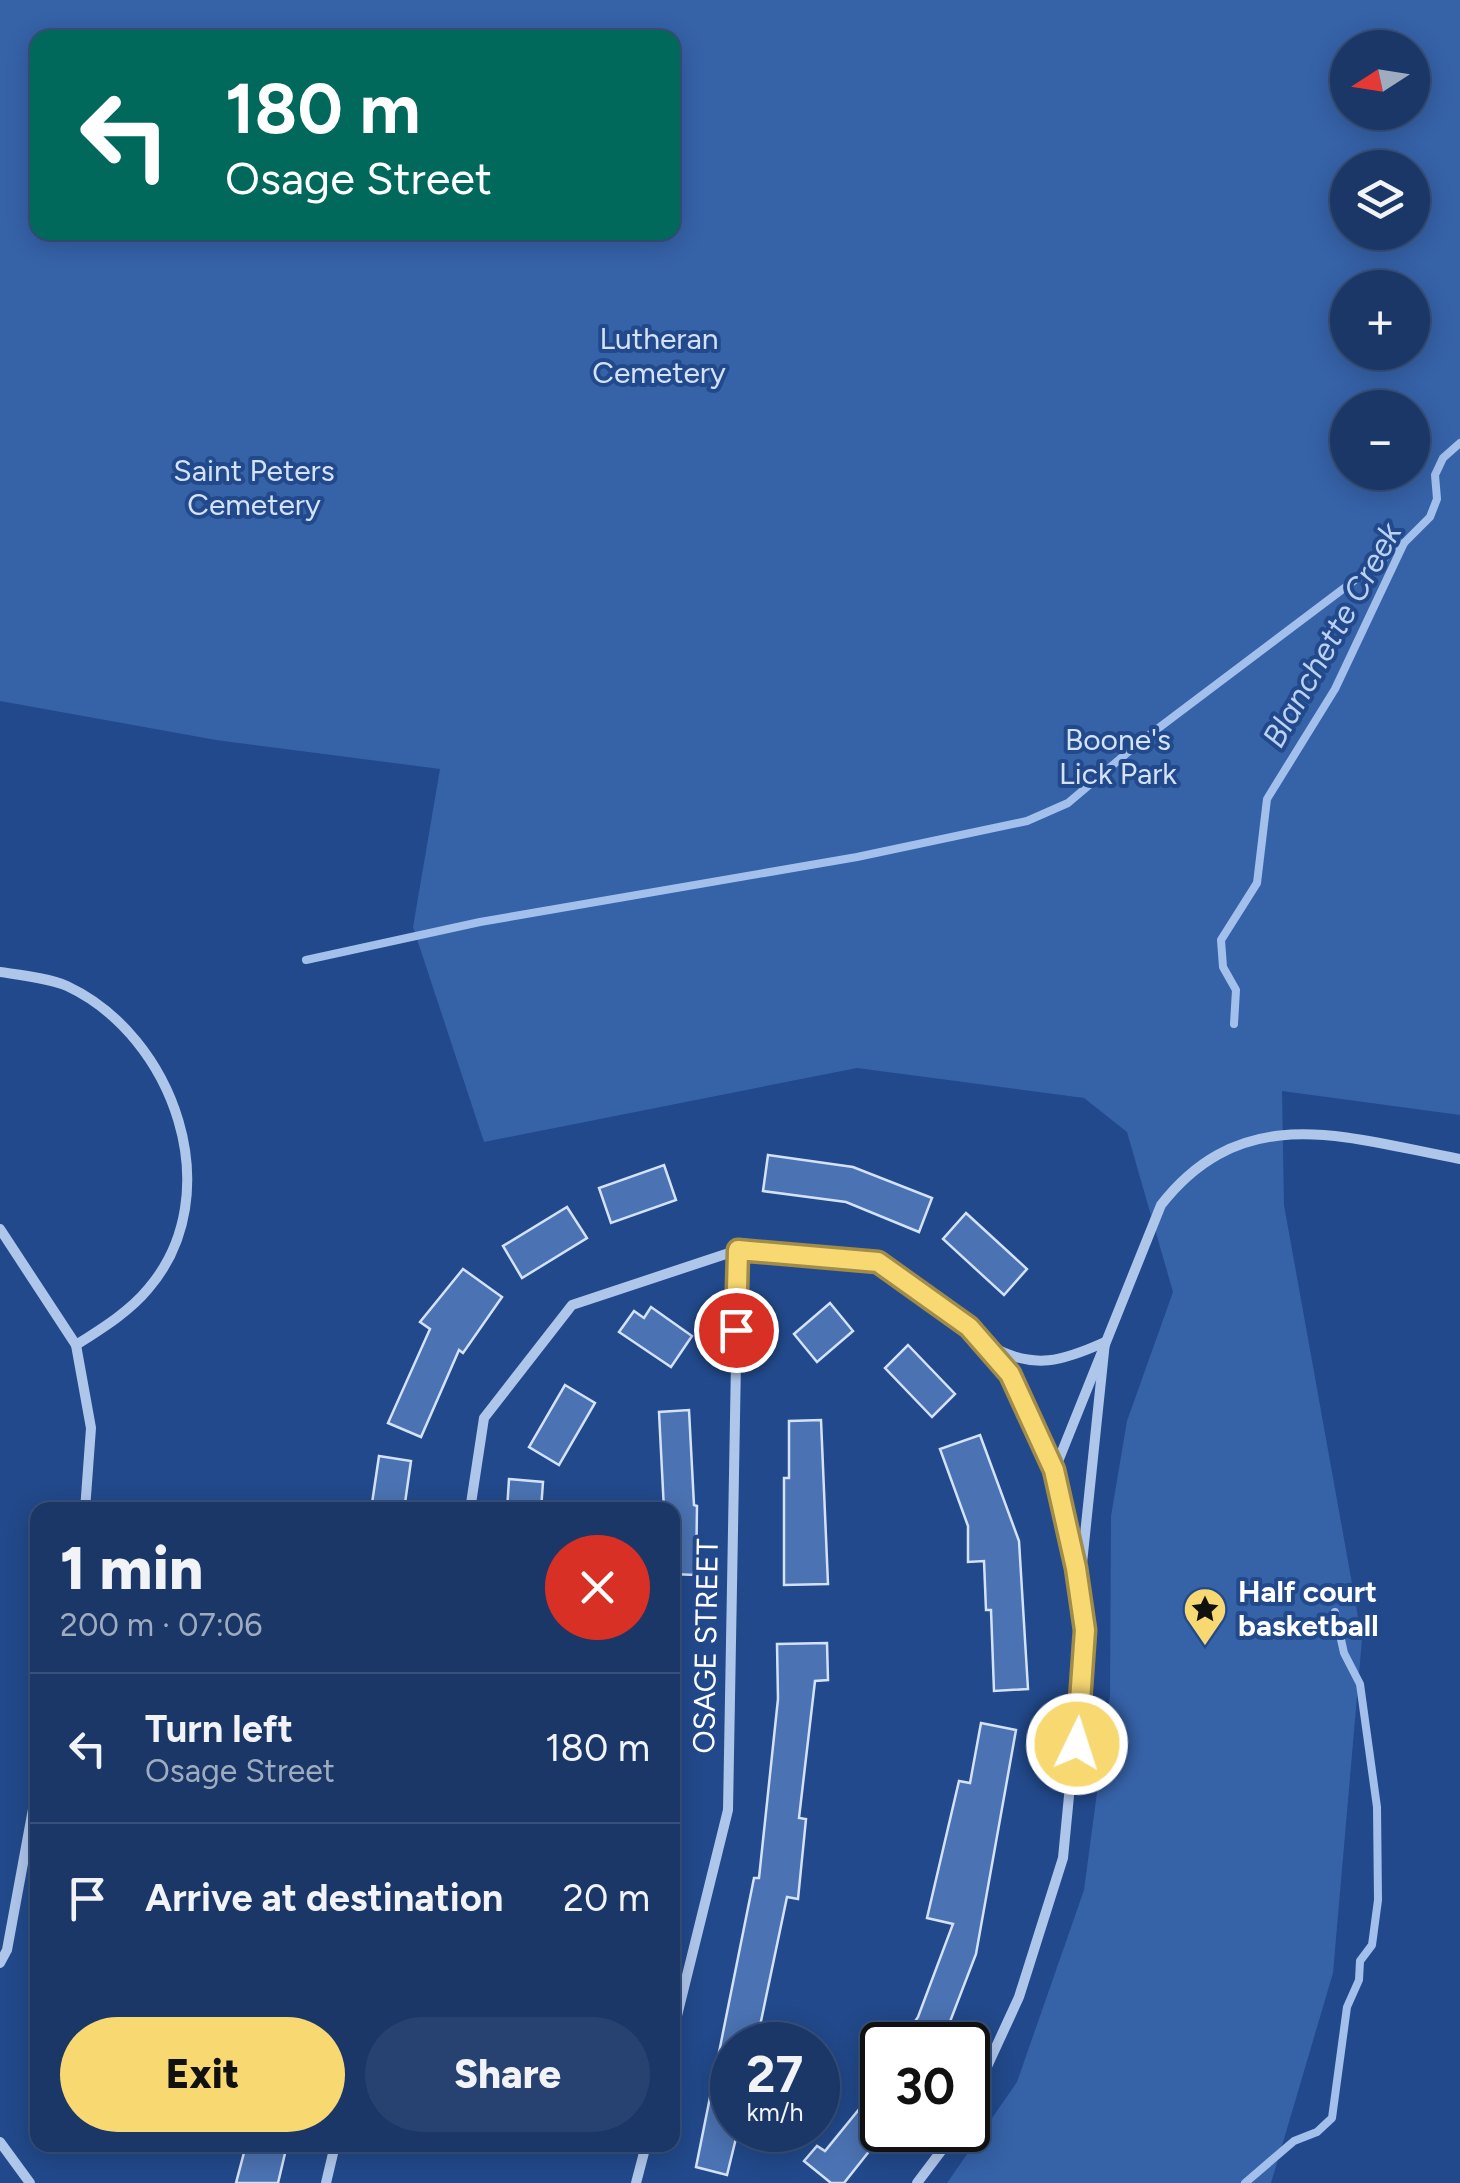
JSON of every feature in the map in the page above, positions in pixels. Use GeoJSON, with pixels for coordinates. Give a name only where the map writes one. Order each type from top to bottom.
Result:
{"type":"FeatureCollection","features":[{"type":"Feature","properties":{"kind":"street"},"geometry":{"type":"LineString","coordinates":[[0,972],[66,986],[116,1021],[162,1075],[184,1146],[188,1178],[185,1208],[170,1252],[149,1288],[76,1345]]}},
{"type":"Feature","properties":{"kind":"street"},"geometry":{"type":"LineString","coordinates":[[1054,1470],[1161,1204],[1184,1176],[1232,1145],[1261,1135],[1314,1134],[1460,1159]]}},
{"type":"Feature","properties":{"kind":"street"},"geometry":{"type":"LineString","coordinates":[[0,1229],[76,1345],[91,1428],[86,1502]]}},
{"type":"Feature","properties":{"kind":"street"},"geometry":{"type":"LineString","coordinates":[[471,1502],[484,1418],[572,1305],[738,1250],[878,1262],[969,1327],[1010,1374],[1054,1470],[1085,1630],[1063,1858],[1018,1997],[990,2059]]}},
{"type":"Feature","properties":{"kind":"street","name":"OSAGE STREET"},"geometry":{"type":"LineString","coordinates":[[680,2004],[728,1810],[738,1250]]}},
{"type":"Feature","properties":{"kind":"street"},"geometry":{"type":"LineString","coordinates":[[982,1342],[1024,1362],[1045,1364],[1105,1342]]}},
{"type":"Feature","properties":{"kind":"street"},"geometry":{"type":"LineString","coordinates":[[1079,1586],[1105,1342]]}},
{"type":"Feature","properties":{"kind":"street"},"geometry":{"type":"LineString","coordinates":[[0,1963],[6,1950],[30,1824]]}},
{"type":"Feature","properties":{"kind":"street"},"geometry":{"type":"LineString","coordinates":[[0,2142],[30,2183]]}},
{"type":"Feature","properties":{"kind":"street"},"geometry":{"type":"LineString","coordinates":[[326,2183],[333,2152]]}},
{"type":"Feature","properties":{"kind":"street"},"geometry":{"type":"LineString","coordinates":[[636,2183],[644,2152]]}},
{"type":"Feature","properties":{"kind":"street"},"geometry":{"type":"LineString","coordinates":[[917,2183],[940,2152]]}},
{"type":"Feature","properties":{"kind":"green space","name":"Boone's Lick Park"},"geometry":{"type":"Polygon","coordinates":[[[0,0],[1460,0],[1460,1115],[1282,1091],[1284,1205],[1362,1639],[1333,1973],[1271,2183],[947,2183],[968,2152],[990,2152],[990,2121],[1017,2082],[1084,1890],[1110,1695],[1111,1516],[1127,1421],[1173,1292],[1127,1132],[1084,1098],[857,1068],[484,1142],[413,927],[440,769],[216,740],[0,701],[0,0]]]}},
{"type":"Feature","properties":{"kind":"building"},"geometry":{"type":"Polygon","coordinates":[[[768,1155],[853,1167],[932,1198],[919,1232],[846,1202],[763,1191],[768,1155]]]}},
{"type":"Feature","properties":{"kind":"building"},"geometry":{"type":"Polygon","coordinates":[[[664,1165],[676,1200],[611,1223],[599,1188],[664,1165]]]}},
{"type":"Feature","properties":{"kind":"building"},"geometry":{"type":"Polygon","coordinates":[[[567,1207],[587,1238],[522,1278],[503,1246],[567,1207]]]}},
{"type":"Feature","properties":{"kind":"building"},"geometry":{"type":"Polygon","coordinates":[[[966,1213],[1027,1269],[1004,1295],[943,1239],[966,1213]]]}},
{"type":"Feature","properties":{"kind":"building"},"geometry":{"type":"Polygon","coordinates":[[[463,1269],[502,1297],[463,1353],[459,1350],[421,1437],[388,1423],[430,1329],[420,1322],[463,1269]]]}},
{"type":"Feature","properties":{"kind":"building"},"geometry":{"type":"Polygon","coordinates":[[[830,1303],[853,1331],[817,1362],[794,1334],[830,1303]]]}},
{"type":"Feature","properties":{"kind":"building"},"geometry":{"type":"Polygon","coordinates":[[[651,1307],[692,1336],[671,1367],[619,1332],[634,1311],[644,1318],[651,1307]]]}},
{"type":"Feature","properties":{"kind":"building"},"geometry":{"type":"Polygon","coordinates":[[[908,1345],[955,1394],[932,1417],[885,1368],[908,1345]]]}},
{"type":"Feature","properties":{"kind":"building"},"geometry":{"type":"Polygon","coordinates":[[[565,1385],[595,1403],[559,1465],[529,1447],[565,1385]]]}},
{"type":"Feature","properties":{"kind":"building"},"geometry":{"type":"Polygon","coordinates":[[[689,1410],[697,1506],[696,1575],[680,1574],[680,1502],[664,1502],[659,1412],[689,1410]]]}},
{"type":"Feature","properties":{"kind":"building"},"geometry":{"type":"Polygon","coordinates":[[[821,1420],[828,1584],[784,1585],[784,1478],[789,1478],[789,1421],[821,1420]]]}},
{"type":"Feature","properties":{"kind":"building"},"geometry":{"type":"Polygon","coordinates":[[[980,1435],[1019,1541],[1028,1689],[994,1691],[991,1610],[986,1610],[984,1561],[968,1562],[968,1526],[940,1449],[980,1435]]]}},
{"type":"Feature","properties":{"kind":"building"},"geometry":{"type":"Polygon","coordinates":[[[379,1456],[411,1461],[405,1502],[372,1502],[379,1456]]]}},
{"type":"Feature","properties":{"kind":"building"},"geometry":{"type":"Polygon","coordinates":[[[509,1479],[543,1482],[542,1502],[508,1502],[509,1479]]]}},
{"type":"Feature","properties":{"kind":"building"},"geometry":{"type":"Polygon","coordinates":[[[827,1643],[828,1680],[815,1681],[799,1818],[806,1819],[798,1899],[787,1897],[761,2022],[725,2022],[754,1878],[759,1878],[778,1699],[777,1644],[827,1643]]]}},
{"type":"Feature","properties":{"kind":"building"},"geometry":{"type":"Polygon","coordinates":[[[981,1723],[1016,1730],[976,1954],[950,2022],[915,2022],[953,1924],[927,1918],[959,1781],[970,1783],[981,1723]]]}},
{"type":"Feature","properties":{"kind":"building"},"geometry":{"type":"Polygon","coordinates":[[[710,2097],[710,2152],[733,2152],[727,2175],[696,2167],[710,2097]]]}},
{"type":"Feature","properties":{"kind":"building"},"geometry":{"type":"Polygon","coordinates":[[[860,2108],[860,2152],[869,2152],[844,2183],[831,2183],[804,2161],[812,2152],[840,2152],[840,2133],[860,2108]]]}},
{"type":"Feature","properties":{"kind":"building"},"geometry":{"type":"Polygon","coordinates":[[[244,2152],[285,2152],[278,2183],[236,2183],[244,2152]]]}},
{"type":"Feature","properties":{"kind":"waterway","name":"Blanchette Creek"},"geometry":{"type":"LineString","coordinates":[[1234,1024],[1236,990],[1223,967],[1221,940],[1257,883],[1267,799],[1335,689],[1404,543],[1430,517],[1437,499],[1435,475],[1443,458],[1460,443]]}},
{"type":"Feature","properties":{"kind":"waterway"},"geometry":{"type":"LineString","coordinates":[[306,960],[480,922],[857,857],[1027,821],[1068,803],[1140,742],[1404,543]]}},
{"type":"Feature","properties":{"kind":"waterway","name":"Blanchette Creek"},"geometry":{"type":"LineString","coordinates":[[1245,2183],[1294,2141],[1317,2132],[1332,2118],[1347,2007],[1359,1980],[1360,1961],[1372,1945],[1378,1900],[1377,1807],[1360,1684],[1344,1653],[1335,1612]]}},
{"type":"Feature","properties":{"kind":"place","name":"Half court basketball"},"geometry":{"type":"Point","coordinates":[1205,1647]}},
{"type":"Feature","properties":{"kind":"route"},"geometry":{"type":"LineString","coordinates":[[736,1330],[738,1250],[878,1262],[969,1327],[1010,1374],[1054,1470],[1076,1568],[1085,1630],[1077,1744]]}},
{"type":"Feature","properties":{"kind":"park label","name":"Lutheran Cemetery"},"geometry":{"type":"Point","coordinates":[659,356]}},
{"type":"Feature","properties":{"kind":"park label","name":"Saint Peters Cemetery"},"geometry":{"type":"Point","coordinates":[254,488]}}]}
